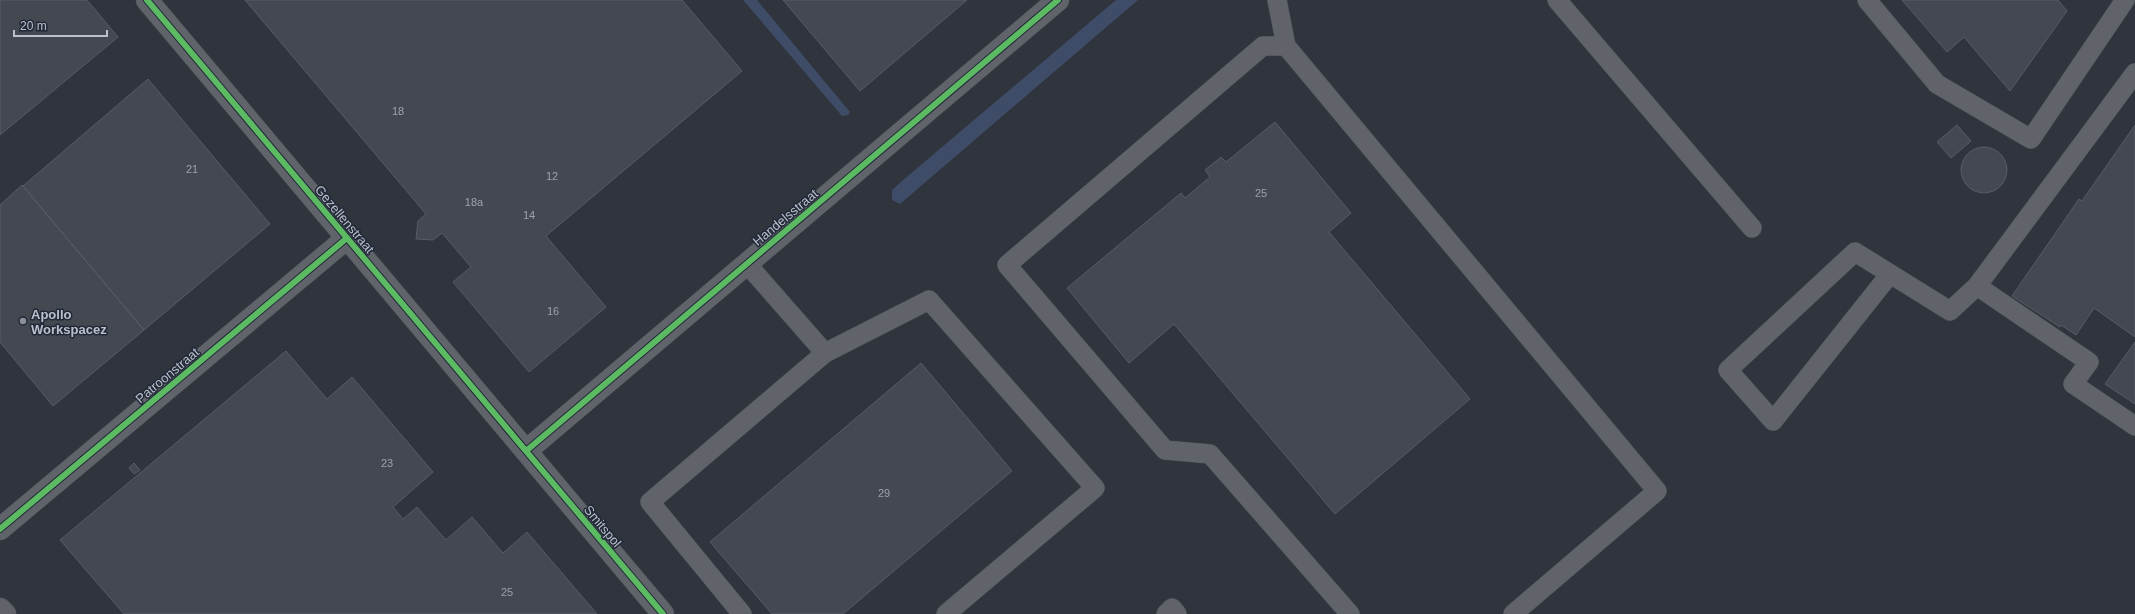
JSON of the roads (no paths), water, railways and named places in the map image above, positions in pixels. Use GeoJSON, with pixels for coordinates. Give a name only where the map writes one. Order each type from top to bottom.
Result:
{"type":"FeatureCollection","features":[{"type":"Feature","properties":{"kind":"street","name":"Gezellenstraat"},"geometry":{"type":"LineString","coordinates":[[147,0],[526,451]]}},
{"type":"Feature","properties":{"kind":"street","name":"Handelsstraat"},"geometry":{"type":"LineString","coordinates":[[526,451],[1058,0]]}},
{"type":"Feature","properties":{"kind":"street","name":"Patroonstraat"},"geometry":{"type":"LineString","coordinates":[[0,529],[347,238]]}},
{"type":"Feature","properties":{"kind":"street","name":"Smitspol"},"geometry":{"type":"LineString","coordinates":[[526,451],[663,614]]}},
{"type":"Feature","properties":{"kind":"street"},"geometry":{"type":"LineString","coordinates":[[0,609],[4,614]]}},
{"type":"Feature","properties":{"kind":"lane"},"geometry":{"type":"LineString","coordinates":[[1277,0],[1286,46],[1657,491],[1513,614]]}},
{"type":"Feature","properties":{"kind":"lane"},"geometry":{"type":"LineString","coordinates":[[1557,0],[1752,228]]}},
{"type":"Feature","properties":{"kind":"lane"},"geometry":{"type":"LineString","coordinates":[[1867,0],[1937,84],[2031,139],[2125,0]]}},
{"type":"Feature","properties":{"kind":"lane"},"geometry":{"type":"LineString","coordinates":[[1286,46],[1263,46],[1007,265],[1165,450],[1210,454],[1350,614]]}},
{"type":"Feature","properties":{"kind":"lane"},"geometry":{"type":"LineString","coordinates":[[1890,274],[1773,421],[1728,370],[1855,252],[1890,274],[1950,312],[1977,286],[2135,73]]}},
{"type":"Feature","properties":{"kind":"lane"},"geometry":{"type":"LineString","coordinates":[[747,264],[825,353]]}},
{"type":"Feature","properties":{"kind":"lane"},"geometry":{"type":"LineString","coordinates":[[1977,286],[2089,362],[2073,384],[2135,426]]}},
{"type":"Feature","properties":{"kind":"lane"},"geometry":{"type":"LineString","coordinates":[[742,614],[650,502],[825,353],[929,300],[1095,488],[946,614]]}},
{"type":"Feature","properties":{"kind":"lane"},"geometry":{"type":"LineString","coordinates":[[1166,614],[1172,608],[1177,614]]}},
{"type":"Feature","properties":{"kind":"water"},"geometry":{"type":"Polygon","coordinates":[[[743,0],[757,0],[850,112],[848,115],[842,116],[743,0]]]}},
{"type":"Feature","properties":{"kind":"water"},"geometry":{"type":"Polygon","coordinates":[[[1116,0],[1138,0],[900,204],[892,200],[892,190],[903,180],[1116,0]]]}},
{"type":"Feature","properties":{"kind":"place","name":"Apollo Workspacez"},"geometry":{"type":"Point","coordinates":[23,321]}}]}
